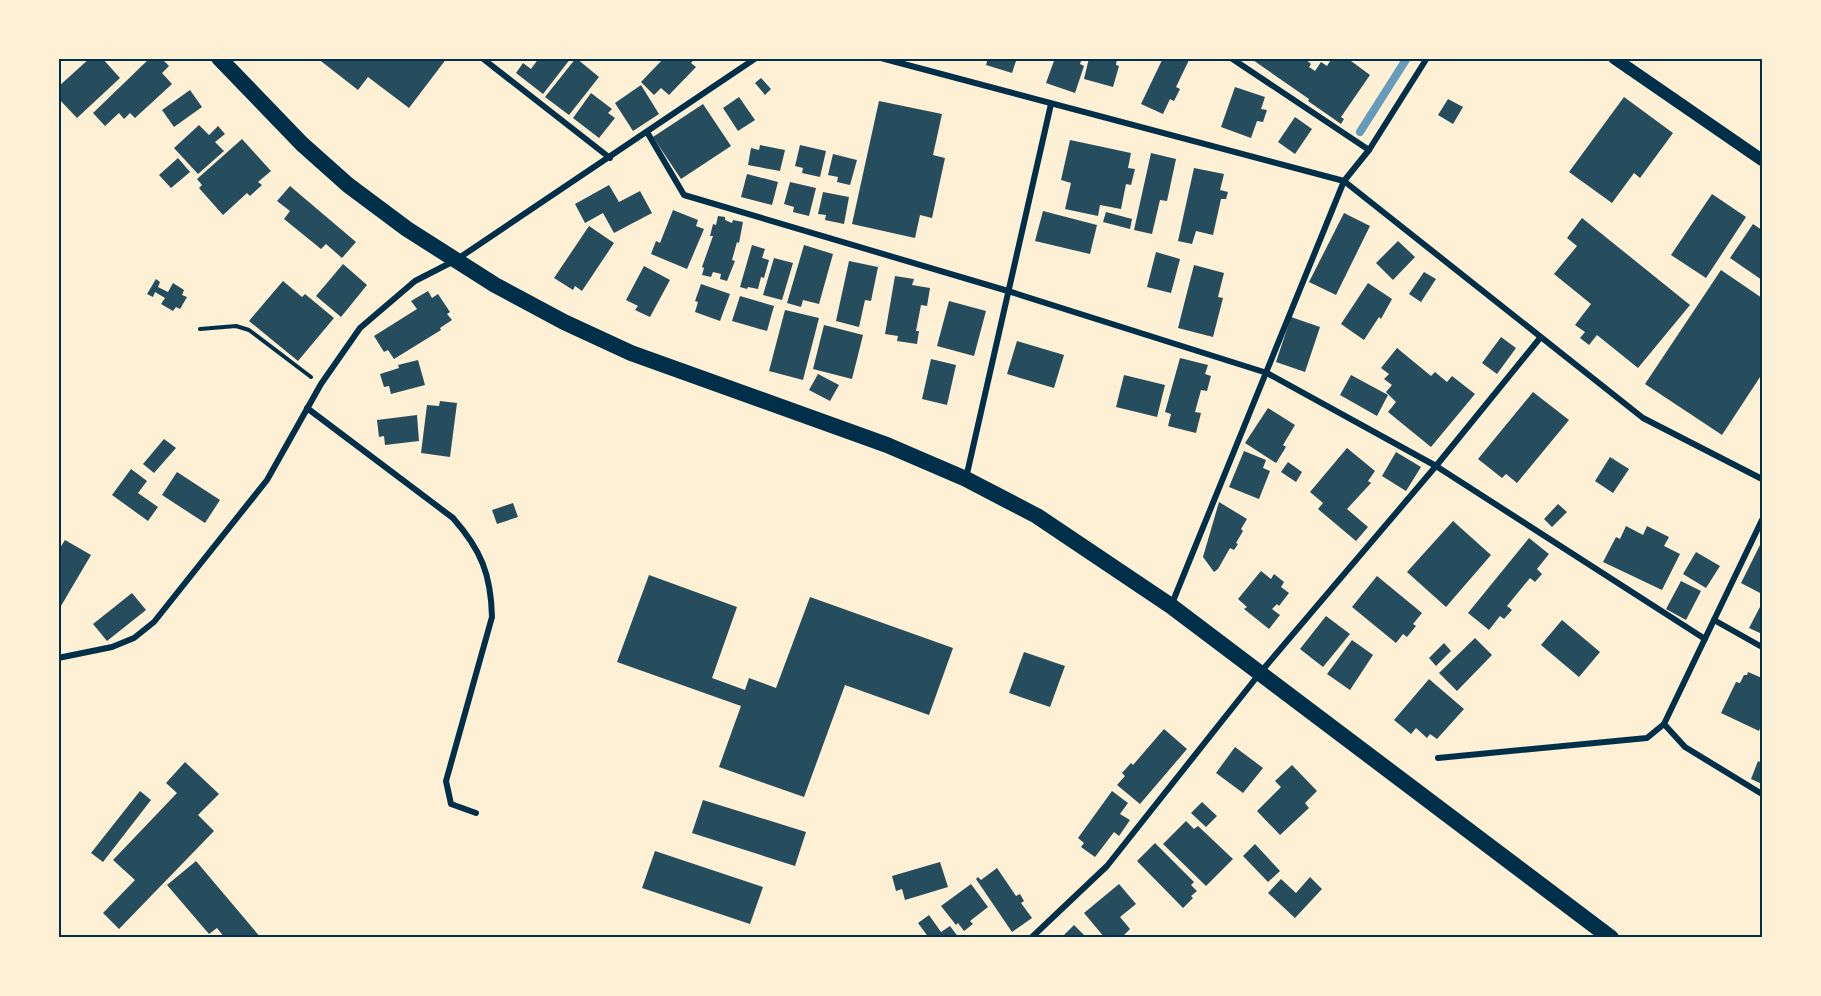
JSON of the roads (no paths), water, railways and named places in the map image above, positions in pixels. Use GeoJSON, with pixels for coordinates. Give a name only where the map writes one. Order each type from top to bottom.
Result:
{"type":"FeatureCollection","features":[{"type":"Feature","properties":{"kind":"highway"},"geometry":{"type":"LineString","coordinates":[[219,58],[302,144],[348,185],[407,229],[495,285],[564,322],[631,353],[887,445],[966,479],[1037,516],[1171,606],[1611,938]]}},
{"type":"Feature","properties":{"kind":"main road"},"geometry":{"type":"LineString","coordinates":[[1614,58],[1762,160]]}},
{"type":"Feature","properties":{"kind":"street"},"geometry":{"type":"LineString","coordinates":[[482,58],[610,159]]}},
{"type":"Feature","properties":{"kind":"street"},"geometry":{"type":"LineString","coordinates":[[58,658],[112,647],[134,638],[154,622],[267,480],[321,384],[360,328],[415,281],[456,260],[610,159],[756,58]]}},
{"type":"Feature","properties":{"kind":"street"},"geometry":{"type":"LineString","coordinates":[[881,58],[1344,181],[1643,418],[1762,479]]}},
{"type":"Feature","properties":{"kind":"street"},"geometry":{"type":"LineString","coordinates":[[1231,58],[1369,150]]}},
{"type":"Feature","properties":{"kind":"street"},"geometry":{"type":"LineString","coordinates":[[1171,606],[1268,373],[1344,181],[1369,150],[1427,58]]}},
{"type":"Feature","properties":{"kind":"street"},"geometry":{"type":"LineString","coordinates":[[966,479],[1051,104]]}},
{"type":"Feature","properties":{"kind":"street"},"geometry":{"type":"LineString","coordinates":[[647,132],[684,195],[1008,291],[1268,373],[1436,466],[1705,639]]}},
{"type":"Feature","properties":{"kind":"street"},"geometry":{"type":"LineString","coordinates":[[1031,938],[1107,866],[1260,673],[1436,466],[1540,338]]}},
{"type":"Feature","properties":{"kind":"street"},"geometry":{"type":"LineString","coordinates":[[307,408],[453,518],[469,537],[482,561],[492,590],[492,617],[447,781],[450,804],[476,813]]}},
{"type":"Feature","properties":{"kind":"street"},"geometry":{"type":"LineString","coordinates":[[1438,758],[1647,738],[1664,724],[1762,519]]}},
{"type":"Feature","properties":{"kind":"street"},"geometry":{"type":"LineString","coordinates":[[1714,620],[1762,647]]}},
{"type":"Feature","properties":{"kind":"street"},"geometry":{"type":"LineString","coordinates":[[1664,724],[1685,747],[1762,794]]}},
{"type":"Feature","properties":{"kind":"waterway"},"geometry":{"type":"LineString","coordinates":[[1360,132],[1407,58]]}}]}
